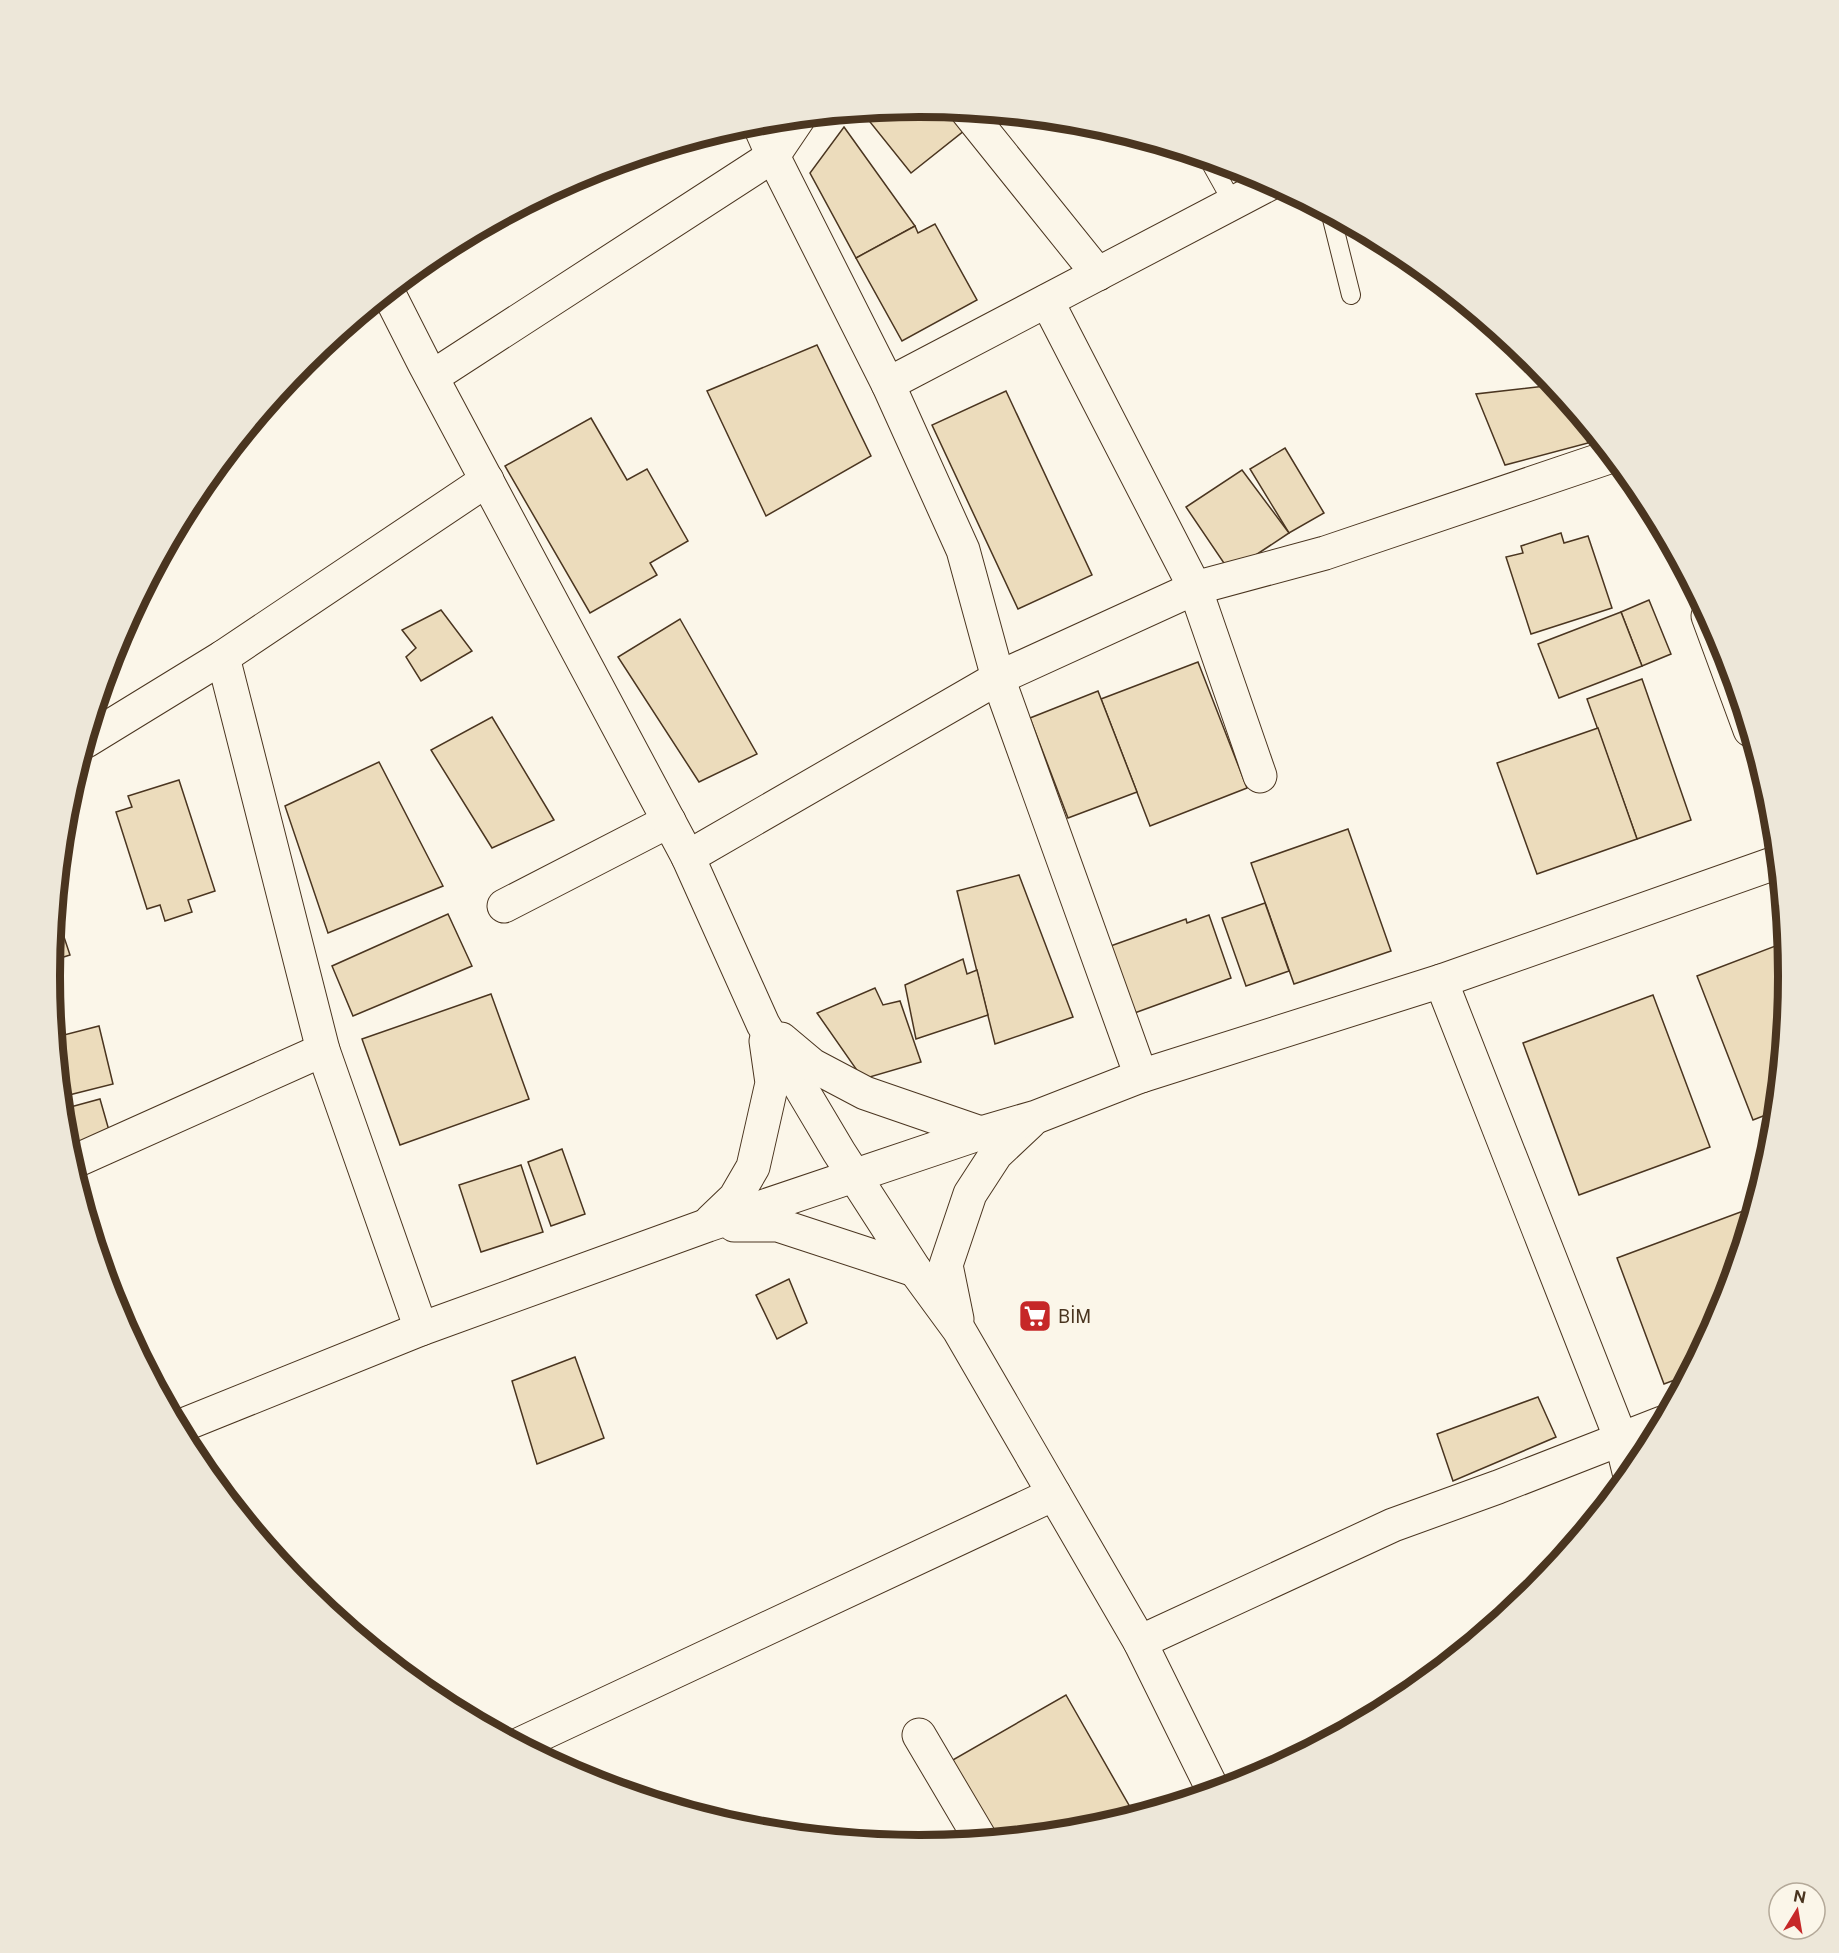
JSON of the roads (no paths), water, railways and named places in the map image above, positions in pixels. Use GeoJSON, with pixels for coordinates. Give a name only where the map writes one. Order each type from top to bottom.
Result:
{"type":"FeatureCollection","features":[{"type":"Feature","properties":{"kind":"street"},"geometry":{"type":"LineString","coordinates":[[973,119],[1098,274]]}},
{"type":"Feature","properties":{"kind":"street"},"geometry":{"type":"LineString","coordinates":[[432,378],[773,156],[792,127]]}},
{"type":"Feature","properties":{"kind":"street"},"geometry":{"type":"LineString","coordinates":[[762,132],[888,384],[963,550],[998,678],[1141,1076]]}},
{"type":"Feature","properties":{"kind":"street"},"geometry":{"type":"LineString","coordinates":[[888,384],[1261,188]]}},
{"type":"Feature","properties":{"kind":"street"},"geometry":{"type":"LineString","coordinates":[[391,299],[688,857],[763,1024],[915,1270],[959,1330],[1140,1642],[1210,1785]]}},
{"type":"Feature","properties":{"kind":"street"},"geometry":{"type":"LineString","coordinates":[[1047,301],[1195,588],[1260,776]]}},
{"type":"Feature","properties":{"kind":"street"},"geometry":{"type":"LineString","coordinates":[[688,857],[998,678],[1195,588],[1325,553],[1605,458]]}},
{"type":"Feature","properties":{"kind":"street"},"geometry":{"type":"LineString","coordinates":[[95,736],[223,657],[487,480]]}},
{"type":"Feature","properties":{"kind":"street"},"geometry":{"type":"LineString","coordinates":[[223,657],[323,1050],[420,1329]]}},
{"type":"Feature","properties":{"kind":"street"},"geometry":{"type":"LineString","coordinates":[[504,906],[669,821]]}},
{"type":"Feature","properties":{"kind":"street"},"geometry":{"type":"LineString","coordinates":[[186,1424],[420,1329],[708,1225],[981,1133],[1036,1117],[1141,1076],[1442,981],[1772,864]]}},
{"type":"Feature","properties":{"kind":"street"},"geometry":{"type":"LineString","coordinates":[[1442,981],[1621,1438],[1627,1464]]}},
{"type":"Feature","properties":{"kind":"street"},"geometry":{"type":"LineString","coordinates":[[763,1024],[812,1065],[865,1093],[981,1133]]}},
{"type":"Feature","properties":{"kind":"street"},"geometry":{"type":"LineString","coordinates":[[708,1225],[735,1198],[753,1167],[772,1083],[763,1024]]}},
{"type":"Feature","properties":{"kind":"street"},"geometry":{"type":"LineString","coordinates":[[80,1158],[323,1050]]}},
{"type":"Feature","properties":{"kind":"street"},"geometry":{"type":"LineString","coordinates":[[959,1330],[946,1265],[970,1194],[996,1154],[1036,1117]]}},
{"type":"Feature","properties":{"kind":"street"},"geometry":{"type":"LineString","coordinates":[[708,1225],[778,1225],[915,1270]]}},
{"type":"Feature","properties":{"kind":"street"},"geometry":{"type":"LineString","coordinates":[[1140,1642],[1393,1525],[1651,1427]]}},
{"type":"Feature","properties":{"kind":"street"},"geometry":{"type":"LineString","coordinates":[[527,1741],[1054,1494]]}},
{"type":"Feature","properties":{"kind":"street"},"geometry":{"type":"LineString","coordinates":[[919,1735],[977,1834]]}},
{"type":"Feature","properties":{"kind":"lane"},"geometry":{"type":"LineString","coordinates":[[1214,170],[1233,203]]}},
{"type":"Feature","properties":{"kind":"lane"},"geometry":{"type":"LineString","coordinates":[[1333,224],[1351,295]]}},
{"type":"Feature","properties":{"kind":"place","name":"BİM"},"geometry":{"type":"Point","coordinates":[1035,1316]}}]}
